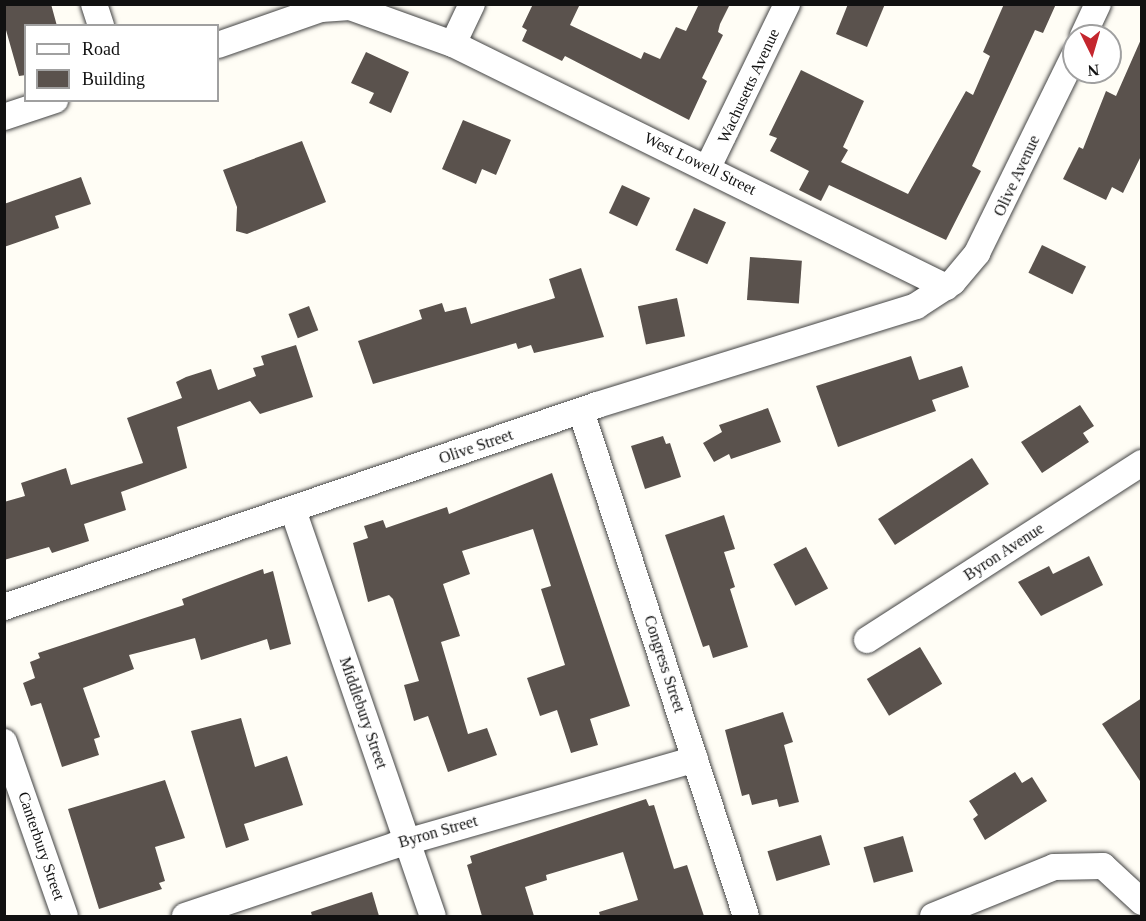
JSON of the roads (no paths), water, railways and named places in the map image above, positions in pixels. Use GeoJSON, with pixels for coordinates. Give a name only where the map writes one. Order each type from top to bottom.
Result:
{"type":"FeatureCollection","features":[{"type":"Feature","properties":{"kind":"street"},"geometry":{"type":"LineString","coordinates":[[94,4],[100,24]]}},
{"type":"Feature","properties":{"kind":"street"},"geometry":{"type":"LineString","coordinates":[[453,44],[472,4]]}},
{"type":"Feature","properties":{"kind":"street","name":"Wachusetts Avenue"},"geometry":{"type":"LineString","coordinates":[[708,168],[787,4]]}},
{"type":"Feature","properties":{"kind":"street"},"geometry":{"type":"LineString","coordinates":[[1089,24],[1098,4]]}},
{"type":"Feature","properties":{"kind":"street"},"geometry":{"type":"LineString","coordinates":[[219,45],[321,9],[352,6]]}},
{"type":"Feature","properties":{"kind":"street","name":"West Lowell Street"},"geometry":{"type":"LineString","coordinates":[[352,6],[453,44],[946,287]]}},
{"type":"Feature","properties":{"kind":"street","name":"Olive Avenue"},"geometry":{"type":"LineString","coordinates":[[946,287],[977,253],[998,220],[1062,82]]}},
{"type":"Feature","properties":{"kind":"street"},"geometry":{"type":"LineString","coordinates":[[4,117],[49,102]]}},
{"type":"Feature","properties":{"kind":"street","name":"Olive Street"},"geometry":{"type":"LineString","coordinates":[[4,607],[581,411],[916,306],[946,287]]}},
{"type":"Feature","properties":{"kind":"street","name":"Congress Street"},"geometry":{"type":"LineString","coordinates":[[581,411],[746,916]]}},
{"type":"Feature","properties":{"kind":"street","name":"Byron Avenue"},"geometry":{"type":"LineString","coordinates":[[867,640],[1142,463]]}},
{"type":"Feature","properties":{"kind":"street","name":"Middlebury Street"},"geometry":{"type":"LineString","coordinates":[[293,510],[434,916]]}},
{"type":"Feature","properties":{"kind":"street","name":"Canterbury Street"},"geometry":{"type":"LineString","coordinates":[[4,742],[65,916]]}},
{"type":"Feature","properties":{"kind":"street","name":"Byron Street"},"geometry":{"type":"LineString","coordinates":[[185,916],[408,841],[695,759]]}},
{"type":"Feature","properties":{"kind":"street"},"geometry":{"type":"LineString","coordinates":[[933,916],[1054,867],[1103,866],[1142,902]]}}]}
